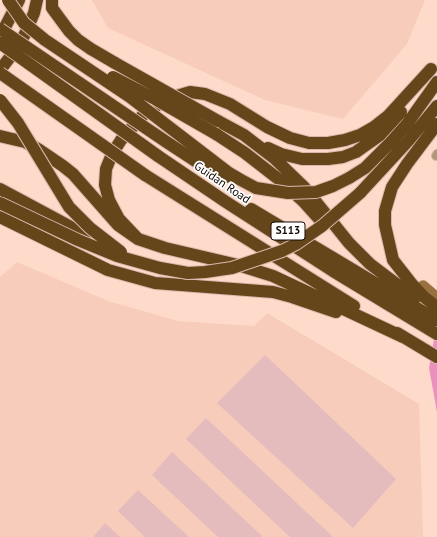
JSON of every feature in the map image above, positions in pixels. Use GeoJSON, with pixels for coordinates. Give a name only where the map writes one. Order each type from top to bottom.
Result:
{"type":"FeatureCollection","features":[{"type":"Feature","properties":{"kind":"highway"},"geometry":{"type":"LineString","coordinates":[[8,0],[24,23],[45,40],[76,59],[161,120],[229,173],[256,188]]}},
{"type":"Feature","properties":{"kind":"highway"},"geometry":{"type":"LineString","coordinates":[[0,37],[7,26],[19,0]]}},
{"type":"Feature","properties":{"kind":"highway"},"geometry":{"type":"LineString","coordinates":[[0,70],[17,48],[25,34],[34,13],[37,0]]}},
{"type":"Feature","properties":{"kind":"highway"},"geometry":{"type":"LineString","coordinates":[[52,0],[52,8],[69,32],[91,49],[244,135],[281,154],[292,157],[313,160],[343,157],[356,152],[390,126],[434,65]]}},
{"type":"Feature","properties":{"kind":"highway"},"geometry":{"type":"LineString","coordinates":[[0,29],[203,166],[225,177],[256,188],[288,194],[316,192],[333,186],[365,168],[407,124],[437,82]]}},
{"type":"Feature","properties":{"kind":"highway","name":"Guidan Road"},"geometry":{"type":"LineString","coordinates":[[0,43],[158,156],[333,271],[420,302],[437,334]]}},
{"type":"Feature","properties":{"kind":"highway"},"geometry":{"type":"LineString","coordinates":[[76,59],[155,99],[246,153],[303,200],[341,241],[420,302],[437,313]]}},
{"type":"Feature","properties":{"kind":"highway"},"geometry":{"type":"LineString","coordinates":[[138,239],[119,219],[109,200],[105,185],[106,169],[112,154],[121,140],[144,114],[159,104],[170,98],[190,92],[205,94],[230,104],[267,127],[290,138],[309,143],[328,143],[345,140],[360,135],[374,127],[388,116],[434,65]]}},
{"type":"Feature","properties":{"kind":"highway"},"geometry":{"type":"LineString","coordinates":[[0,73],[145,175],[437,357]]}},
{"type":"Feature","properties":{"kind":"highway"},"geometry":{"type":"LineString","coordinates":[[0,100],[22,129],[69,207],[90,228],[135,262]]}},
{"type":"Feature","properties":{"kind":"highway"},"geometry":{"type":"LineString","coordinates":[[0,203],[97,248],[135,262],[188,273],[232,268],[254,262],[296,244],[322,226],[360,193],[410,140],[437,106]]}},
{"type":"Feature","properties":{"kind":"highway"},"geometry":{"type":"LineString","coordinates":[[437,124],[397,178],[388,199],[385,210],[384,225],[387,242],[393,260],[420,302],[437,320]]}},
{"type":"Feature","properties":{"kind":"highway"},"geometry":{"type":"LineString","coordinates":[[244,135],[274,158],[304,187],[349,243],[370,264]]}},
{"type":"Feature","properties":{"kind":"highway"},"geometry":{"type":"LineString","coordinates":[[0,136],[25,142],[63,166],[73,174],[118,225],[138,239],[165,248],[238,265],[273,276],[403,337]]}},
{"type":"Feature","properties":{"kind":"highway"},"geometry":{"type":"LineString","coordinates":[[0,189],[135,262]]}},
{"type":"Feature","properties":{"kind":"highway"},"geometry":{"type":"LineString","coordinates":[[0,217],[108,270],[156,283],[273,292],[313,304],[403,337]]}},
{"type":"Feature","properties":{"kind":"highway"},"geometry":{"type":"LineString","coordinates":[[420,302],[437,307]]}},
{"type":"Feature","properties":{"kind":"main road"},"geometry":{"type":"LineString","coordinates":[[420,302],[437,298]]}},
{"type":"Feature","properties":{"kind":"shaded area"},"geometry":{"type":"Polygon","coordinates":[[[92,0],[425,0],[407,44],[343,119],[265,100],[108,28],[92,0]]]}},
{"type":"Feature","properties":{"kind":"shaded area"},"geometry":{"type":"Polygon","coordinates":[[[17,262],[108,301],[178,321],[254,326],[267,313],[419,404],[423,537],[0,537],[0,277],[17,262]]]}},
{"type":"Feature","properties":{"kind":"shaded area"},"geometry":{"type":"Polygon","coordinates":[[[437,322],[437,412],[429,368],[437,322]]]}},
{"type":"Feature","properties":{"kind":"building"},"geometry":{"type":"Polygon","coordinates":[[[265,355],[396,479],[353,528],[217,403],[265,355]]]}},
{"type":"Feature","properties":{"kind":"building"},"geometry":{"type":"Polygon","coordinates":[[[206,418],[333,537],[290,537],[186,439],[206,418]]]}},
{"type":"Feature","properties":{"kind":"building"},"geometry":{"type":"Polygon","coordinates":[[[172,452],[263,537],[218,537],[152,475],[172,452]]]}},
{"type":"Feature","properties":{"kind":"building"},"geometry":{"type":"Polygon","coordinates":[[[138,490],[189,537],[145,537],[118,511],[138,490]]]}},
{"type":"Feature","properties":{"kind":"building"},"geometry":{"type":"Polygon","coordinates":[[[105,523],[120,537],[93,537],[105,523]]]}}]}
